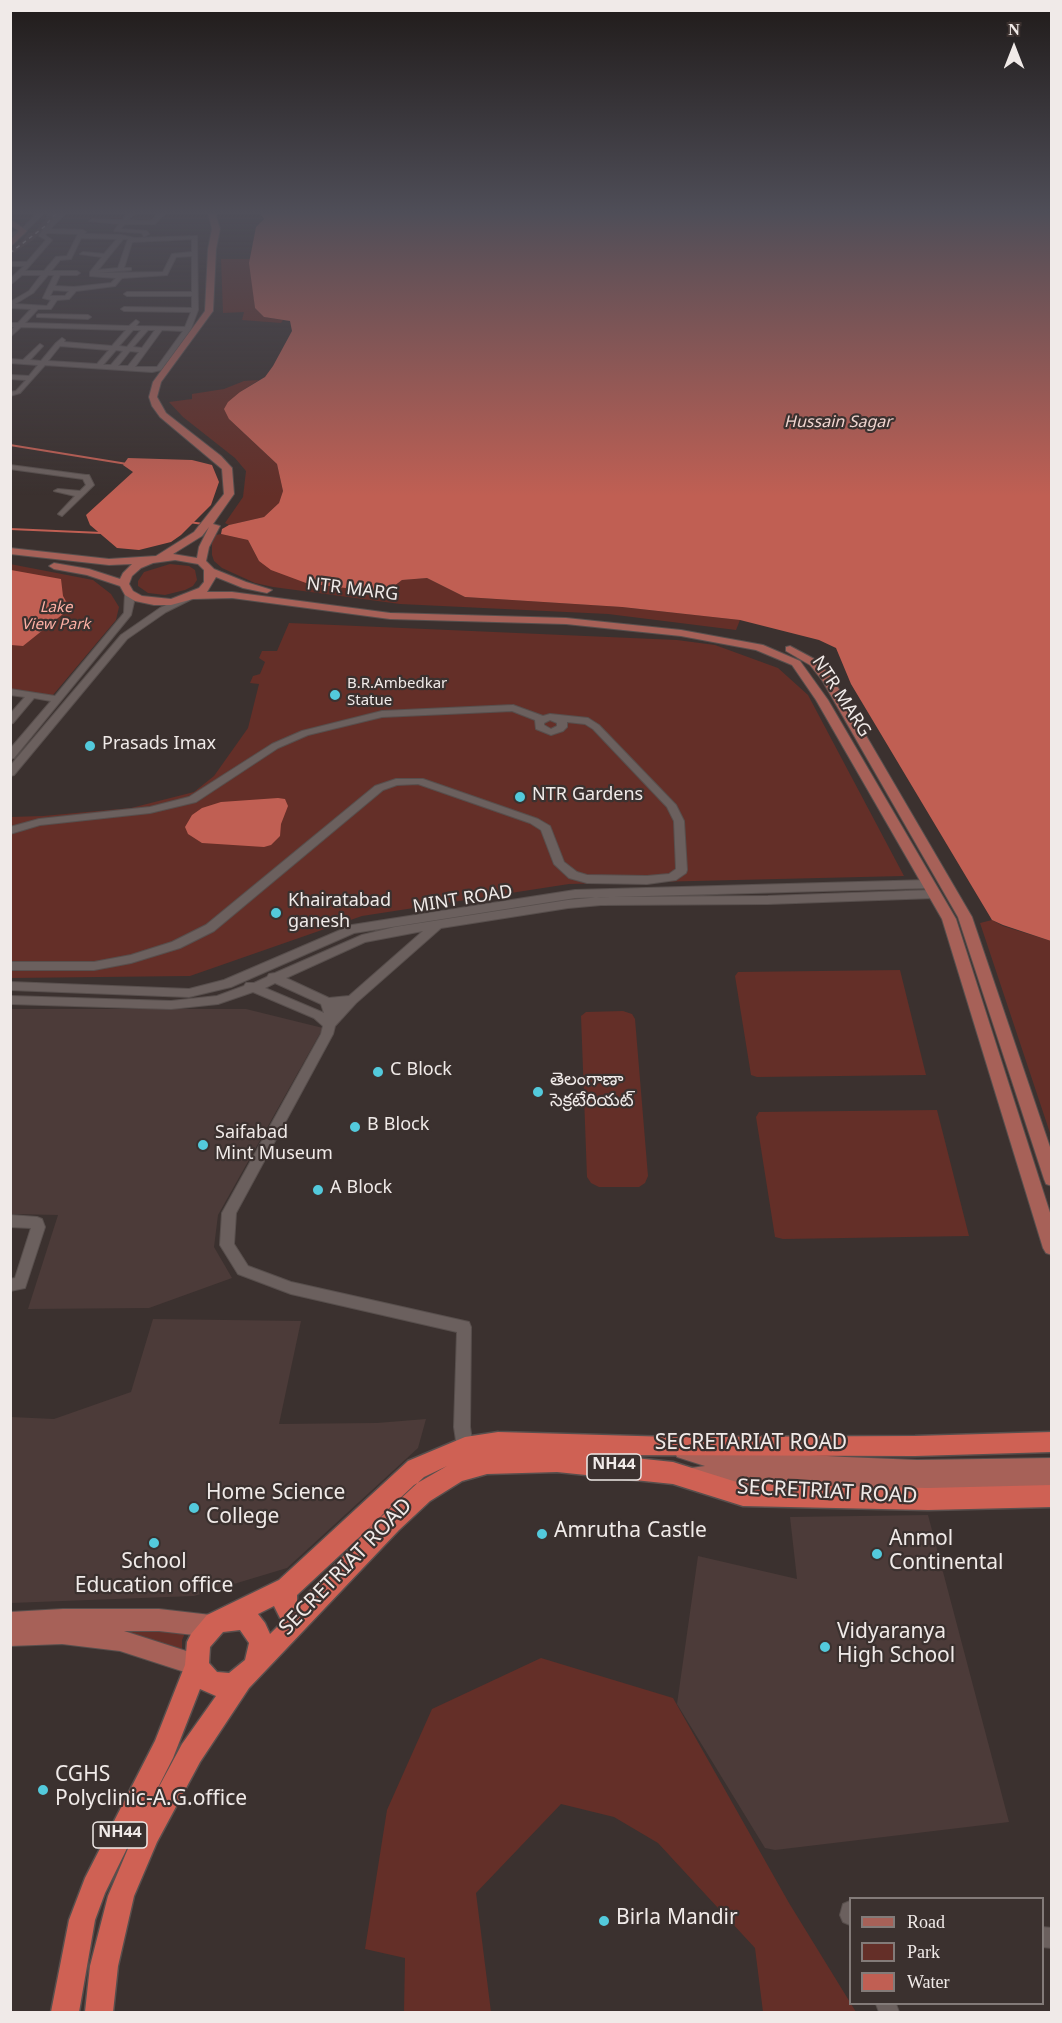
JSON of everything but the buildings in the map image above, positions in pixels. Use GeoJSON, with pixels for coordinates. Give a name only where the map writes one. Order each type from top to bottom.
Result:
{"type":"FeatureCollection","features":[{"type":"Feature","properties":{"kind":"highway","name":"SECRETARIAT ROAD"},"geometry":{"type":"LineString","coordinates":[[287,1588],[417,1469],[465,1447],[498,1442],[672,1447],[915,1446],[1052,1442]]}},
{"type":"Feature","properties":{"kind":"highway","name":"SECRETRIAT ROAD"},"geometry":{"type":"LineString","coordinates":[[248,1673],[398,1515],[422,1493],[457,1472],[487,1462],[557,1461],[673,1473],[743,1495],[928,1499],[1052,1496]]}},
{"type":"Feature","properties":{"kind":"highway"},"geometry":{"type":"LineString","coordinates":[[287,1588],[284,1599],[286,1609],[291,1615],[302,1618]]}},
{"type":"Feature","properties":{"kind":"highway","name":"NH44"},"geometry":{"type":"LineString","coordinates":[[65,2013],[81,1920],[94,1887],[160,1758],[197,1665],[199,1641],[213,1624],[287,1588]]}},
{"type":"Feature","properties":{"kind":"highway","name":"NH44"},"geometry":{"type":"LineString","coordinates":[[99,2013],[104,1966],[125,1886],[148,1833],[191,1753],[248,1673],[261,1643],[251,1623],[242,1618],[226,1619],[213,1624]]}},
{"type":"Feature","properties":{"kind":"highway"},"geometry":{"type":"LineString","coordinates":[[197,1665],[210,1682],[220,1685],[230,1685],[248,1673]]}},
{"type":"Feature","properties":{"kind":"main road"},"geometry":{"type":"LineString","coordinates":[[208,320],[209,306]]}},
{"type":"Feature","properties":{"kind":"main road"},"geometry":{"type":"LineString","coordinates":[[126,589],[127,574],[137,566],[203,534],[217,517],[229,494],[231,485],[227,468],[219,458],[163,416],[154,402],[154,389],[216,311],[216,306]]}},
{"type":"Feature","properties":{"kind":"main road"},"geometry":{"type":"LineString","coordinates":[[182,353],[167,379],[163,391],[164,403],[177,419],[229,458],[238,471]]}},
{"type":"Feature","properties":{"kind":"main road"},"geometry":{"type":"LineString","coordinates":[[217,517],[231,506],[240,486]]}},
{"type":"Feature","properties":{"kind":"main road"},"geometry":{"type":"LineString","coordinates":[[190,597],[209,583],[203,534]]}},
{"type":"Feature","properties":{"kind":"main road","name":"NTR MARG"},"geometry":{"type":"LineString","coordinates":[[14,555],[109,562],[189,558],[243,585],[345,602],[597,617],[734,633],[782,646],[814,663],[838,696],[965,917],[1052,1179]]}},
{"type":"Feature","properties":{"kind":"main road","name":"NTR MARG"},"geometry":{"type":"LineString","coordinates":[[14,555],[89,572],[126,589],[139,599],[154,602],[232,595],[390,616],[590,623],[736,641],[774,652],[796,663],[803,670],[866,773],[949,919],[1052,1248]]}},
{"type":"Feature","properties":{"kind":"main road"},"geometry":{"type":"LineString","coordinates":[[672,1447],[718,1460],[919,1478],[1052,1468]]}},
{"type":"Feature","properties":{"kind":"main road"},"geometry":{"type":"LineString","coordinates":[[673,1473],[1052,1482]]}},
{"type":"Feature","properties":{"kind":"main road"},"geometry":{"type":"LineString","coordinates":[[10,1623],[63,1620],[159,1620],[213,1624]]}},
{"type":"Feature","properties":{"kind":"main road"},"geometry":{"type":"LineString","coordinates":[[10,1635],[62,1633],[120,1640],[197,1665]]}},
{"type":"Feature","properties":{"kind":"street"},"geometry":{"type":"LineString","coordinates":[[15,306],[96,310]]}},
{"type":"Feature","properties":{"kind":"street"},"geometry":{"type":"LineString","coordinates":[[118,318],[124,306]]}},
{"type":"Feature","properties":{"kind":"street"},"geometry":{"type":"LineString","coordinates":[[130,369],[159,327],[166,306]]}},
{"type":"Feature","properties":{"kind":"street"},"geometry":{"type":"LineString","coordinates":[[10,334],[36,308]]}},
{"type":"Feature","properties":{"kind":"street"},"geometry":{"type":"LineString","coordinates":[[10,325],[29,328],[75,327],[164,310],[195,309],[188,329],[159,369],[12,362]]}},
{"type":"Feature","properties":{"kind":"street"},"geometry":{"type":"LineString","coordinates":[[10,314],[88,317]]}},
{"type":"Feature","properties":{"kind":"street"},"geometry":{"type":"LineString","coordinates":[[118,318],[147,327],[188,329]]}},
{"type":"Feature","properties":{"kind":"street"},"geometry":{"type":"LineString","coordinates":[[98,367],[135,323]]}},
{"type":"Feature","properties":{"kind":"street"},"geometry":{"type":"LineString","coordinates":[[44,333],[49,326]]}},
{"type":"Feature","properties":{"kind":"street"},"geometry":{"type":"LineString","coordinates":[[10,394],[20,389],[31,378],[75,327]]}},
{"type":"Feature","properties":{"kind":"street"},"geometry":{"type":"LineString","coordinates":[[112,368],[147,327]]}},
{"type":"Feature","properties":{"kind":"street"},"geometry":{"type":"LineString","coordinates":[[25,362],[40,346]]}},
{"type":"Feature","properties":{"kind":"street"},"geometry":{"type":"LineString","coordinates":[[56,347],[144,350]]}},
{"type":"Feature","properties":{"kind":"street"},"geometry":{"type":"LineString","coordinates":[[56,347],[78,349]]}},
{"type":"Feature","properties":{"kind":"street"},"geometry":{"type":"LineString","coordinates":[[12,362],[24,353]]}},
{"type":"Feature","properties":{"kind":"street"},"geometry":{"type":"LineString","coordinates":[[10,377],[31,378]]}},
{"type":"Feature","properties":{"kind":"street"},"geometry":{"type":"LineString","coordinates":[[10,388],[20,389]]}},
{"type":"Feature","properties":{"kind":"street"},"geometry":{"type":"LineString","coordinates":[[10,467],[86,477],[90,486],[62,514]]}},
{"type":"Feature","properties":{"kind":"street"},"geometry":{"type":"LineString","coordinates":[[58,491],[82,494]]}},
{"type":"Feature","properties":{"kind":"street"},"geometry":{"type":"LineString","coordinates":[[10,756],[128,613],[130,602],[126,589]]}},
{"type":"Feature","properties":{"kind":"street"},"geometry":{"type":"LineString","coordinates":[[10,773],[124,637],[163,610],[190,597]]}},
{"type":"Feature","properties":{"kind":"street"},"geometry":{"type":"LineString","coordinates":[[112,634],[124,637]]}},
{"type":"Feature","properties":{"kind":"street"},"geometry":{"type":"LineString","coordinates":[[10,692],[58,699]]}},
{"type":"Feature","properties":{"kind":"street"},"geometry":{"type":"LineString","coordinates":[[10,722],[32,695]]}},
{"type":"Feature","properties":{"kind":"street"},"geometry":{"type":"LineString","coordinates":[[10,831],[39,822],[150,810],[192,800],[275,746],[305,733],[382,714],[513,708],[542,719],[550,717],[588,721],[596,727],[671,805],[679,821],[682,870],[672,877],[647,880],[587,879],[573,875],[560,864],[546,828],[534,821],[419,781],[396,782],[379,788],[210,928],[176,945],[131,959],[94,966],[10,966]]}},
{"type":"Feature","properties":{"kind":"street"},"geometry":{"type":"LineString","coordinates":[[542,719],[539,727],[551,732],[562,727],[563,724],[559,719]]}},
{"type":"Feature","properties":{"kind":"street","name":"MINT ROAD"},"geometry":{"type":"LineString","coordinates":[[10,1000],[171,1005],[218,1000],[254,988],[362,939],[440,919],[575,894],[932,889]]}},
{"type":"Feature","properties":{"kind":"street"},"geometry":{"type":"LineString","coordinates":[[330,1024],[352,1000],[440,919]]}},
{"type":"Feature","properties":{"kind":"street","name":"MINT ROAD"},"geometry":{"type":"LineString","coordinates":[[10,986],[189,993],[227,984],[352,928],[440,919]]}},
{"type":"Feature","properties":{"kind":"street"},"geometry":{"type":"LineString","coordinates":[[256,971],[314,994],[327,1003],[330,1009],[330,1024],[327,1034],[229,1213],[227,1245],[243,1270],[291,1288],[464,1327],[462,1427],[465,1447]]}},
{"type":"Feature","properties":{"kind":"street"},"geometry":{"type":"LineString","coordinates":[[238,979],[318,1015],[330,1024]]}},
{"type":"Feature","properties":{"kind":"street"},"geometry":{"type":"LineString","coordinates":[[327,1003],[352,1000]]}},
{"type":"Feature","properties":{"kind":"street"},"geometry":{"type":"LineString","coordinates":[[10,1221],[28,1221],[36,1223],[38,1227],[20,1284],[10,1285]]}},
{"type":"Feature","properties":{"kind":"shaded area"},"geometry":{"type":"Polygon","coordinates":[[[10,1009],[246,1009],[323,1028],[218,1215],[214,1247],[232,1278],[149,1308],[28,1309],[58,1215],[11,1214],[10,1009]]]}},
{"type":"Feature","properties":{"kind":"shaded area","name":"Home Science College"},"geometry":{"type":"Polygon","coordinates":[[[153,1319],[301,1321],[279,1424],[377,1423],[426,1419],[418,1448],[287,1568],[194,1596],[11,1603],[11,1417],[54,1419],[131,1392],[153,1319]]]}},
{"type":"Feature","properties":{"kind":"shaded area","name":"Vidyaranya High School"},"geometry":{"type":"Polygon","coordinates":[[[928,1515],[1009,1822],[775,1850],[765,1848],[677,1704],[698,1556],[797,1579],[790,1517],[928,1515]]]}},
{"type":"Feature","properties":{"kind":"green space"},"geometry":{"type":"Polygon","coordinates":[[[223,306],[255,306],[264,317],[283,320],[281,323],[242,320],[244,312],[223,313],[223,306]]]}},
{"type":"Feature","properties":{"kind":"green space"},"geometry":{"type":"Polygon","coordinates":[[[259,380],[240,392],[229,419],[277,464],[283,491],[279,503],[264,517],[229,525],[225,523],[243,497],[246,471],[235,458],[183,417],[169,402],[192,399],[192,394],[224,389],[244,381],[259,380]]]}},
{"type":"Feature","properties":{"kind":"green space"},"geometry":{"type":"Polygon","coordinates":[[[216,535],[248,540],[259,561],[393,587],[402,580],[427,578],[465,597],[622,607],[740,620],[736,630],[608,614],[400,604],[273,587],[255,583],[222,568],[214,561],[212,543],[216,535]]]}},
{"type":"Feature","properties":{"kind":"green space","name":"Lake View Park"},"geometry":{"type":"Polygon","coordinates":[[[10,564],[93,580],[111,594],[119,607],[116,620],[48,701],[11,694],[10,564]]]}},
{"type":"Feature","properties":{"kind":"green space"},"geometry":{"type":"Polygon","coordinates":[[[170,564],[189,566],[195,570],[197,580],[193,586],[165,595],[148,593],[138,586],[138,581],[144,572],[170,564]]]}},
{"type":"Feature","properties":{"kind":"green space","name":"NTR Gardens"},"geometry":{"type":"Polygon","coordinates":[[[289,623],[677,640],[715,645],[778,668],[808,695],[904,876],[569,884],[362,916],[190,976],[11,978],[10,817],[131,808],[194,792],[214,776],[248,728],[259,684],[250,683],[253,676],[260,674],[265,662],[259,658],[262,651],[277,651],[289,623]]]}},
{"type":"Feature","properties":{"kind":"green space"},"geometry":{"type":"Polygon","coordinates":[[[992,920],[1003,926],[1051,941],[1051,1136],[980,923],[992,920]]]}},
{"type":"Feature","properties":{"kind":"green space"},"geometry":{"type":"Polygon","coordinates":[[[900,970],[926,1075],[757,1077],[751,1075],[735,976],[738,972],[900,970]]]}},
{"type":"Feature","properties":{"kind":"green space"},"geometry":{"type":"Polygon","coordinates":[[[623,1011],[632,1014],[635,1019],[648,1176],[645,1183],[639,1187],[599,1187],[591,1183],[587,1177],[581,1016],[586,1012],[623,1011]]]}},
{"type":"Feature","properties":{"kind":"green space"},"geometry":{"type":"Polygon","coordinates":[[[937,1110],[969,1236],[783,1239],[775,1237],[756,1117],[759,1112],[937,1110]]]}},
{"type":"Feature","properties":{"kind":"green space"},"geometry":{"type":"Polygon","coordinates":[[[187,1629],[182,1640],[182,1650],[123,1633],[124,1630],[187,1629]]]}},
{"type":"Feature","properties":{"kind":"green space"},"geometry":{"type":"Polygon","coordinates":[[[541,1658],[673,1698],[789,1903],[849,2001],[849,2005],[852,2005],[856,2012],[763,2012],[755,1948],[658,1843],[614,1817],[561,1804],[476,1893],[491,2012],[404,2012],[405,1958],[365,1949],[387,1810],[432,1709],[541,1658]]]}},
{"type":"Feature","properties":{"kind":"water","name":"Hussain Sagar"},"geometry":{"type":"Polygon","coordinates":[[[1051,306],[1051,941],[992,920],[851,684],[836,648],[819,640],[740,620],[622,607],[465,597],[427,578],[402,580],[385,593],[306,583],[271,570],[259,561],[248,540],[221,534],[222,529],[229,525],[264,517],[279,503],[283,491],[277,464],[229,419],[224,409],[228,402],[240,392],[265,377],[292,331],[290,321],[264,317],[255,308],[1051,306]]]}},
{"type":"Feature","properties":{"kind":"water"},"geometry":{"type":"Polygon","coordinates":[[[128,458],[192,460],[212,465],[219,482],[211,505],[171,542],[139,550],[117,548],[90,525],[86,515],[133,472],[123,465],[128,458]]]}},
{"type":"Feature","properties":{"kind":"water"},"geometry":{"type":"Polygon","coordinates":[[[11,570],[61,579],[63,596],[67,603],[63,614],[23,646],[11,645],[11,570]]]}},
{"type":"Feature","properties":{"kind":"water"},"geometry":{"type":"Polygon","coordinates":[[[285,799],[288,806],[281,824],[280,836],[271,845],[264,847],[202,843],[188,834],[185,827],[192,815],[202,808],[221,802],[285,799]]]}},
{"type":"Feature","properties":{"kind":"waterway"},"geometry":{"type":"LineString","coordinates":[[10,445],[127,464]]}},
{"type":"Feature","properties":{"kind":"waterway"},"geometry":{"type":"LineString","coordinates":[[189,522],[203,524]]}},
{"type":"Feature","properties":{"kind":"waterway"},"geometry":{"type":"LineString","coordinates":[[10,529],[102,533]]}},
{"type":"Feature","properties":{"kind":"place","name":"B.R.Ambedkar Statue"},"geometry":{"type":"Point","coordinates":[335,695]}},
{"type":"Feature","properties":{"kind":"place","name":"Prasads Imax"},"geometry":{"type":"Point","coordinates":[90,746]}},
{"type":"Feature","properties":{"kind":"place","name":"NTR Gardens"},"geometry":{"type":"Point","coordinates":[520,797]}},
{"type":"Feature","properties":{"kind":"place","name":"Khairatabad ganesh"},"geometry":{"type":"Point","coordinates":[276,913]}},
{"type":"Feature","properties":{"kind":"place","name":"C Block"},"geometry":{"type":"Point","coordinates":[378,1072]}},
{"type":"Feature","properties":{"kind":"place","name":"తెలంగాణా సెక్రటేరియట్"},"geometry":{"type":"Point","coordinates":[538,1092]}},
{"type":"Feature","properties":{"kind":"place","name":"B Block"},"geometry":{"type":"Point","coordinates":[355,1127]}},
{"type":"Feature","properties":{"kind":"place","name":"Saifabad Mint Museum"},"geometry":{"type":"Point","coordinates":[203,1145]}},
{"type":"Feature","properties":{"kind":"place","name":"A Block"},"geometry":{"type":"Point","coordinates":[318,1190]}},
{"type":"Feature","properties":{"kind":"place","name":"Home Science College"},"geometry":{"type":"Point","coordinates":[194,1508]}},
{"type":"Feature","properties":{"kind":"place","name":"Amrutha Castle"},"geometry":{"type":"Point","coordinates":[542,1534]}},
{"type":"Feature","properties":{"kind":"place","name":"School Education office"},"geometry":{"type":"Point","coordinates":[154,1543]}},
{"type":"Feature","properties":{"kind":"place","name":"Anmol Continental"},"geometry":{"type":"Point","coordinates":[877,1554]}},
{"type":"Feature","properties":{"kind":"place","name":"Vidyaranya High School"},"geometry":{"type":"Point","coordinates":[825,1647]}},
{"type":"Feature","properties":{"kind":"place","name":"CGHS Polyclinic-A.G.office"},"geometry":{"type":"Point","coordinates":[43,1790]}},
{"type":"Feature","properties":{"kind":"place","name":"Birla Mandir"},"geometry":{"type":"Point","coordinates":[604,1921]}}]}
